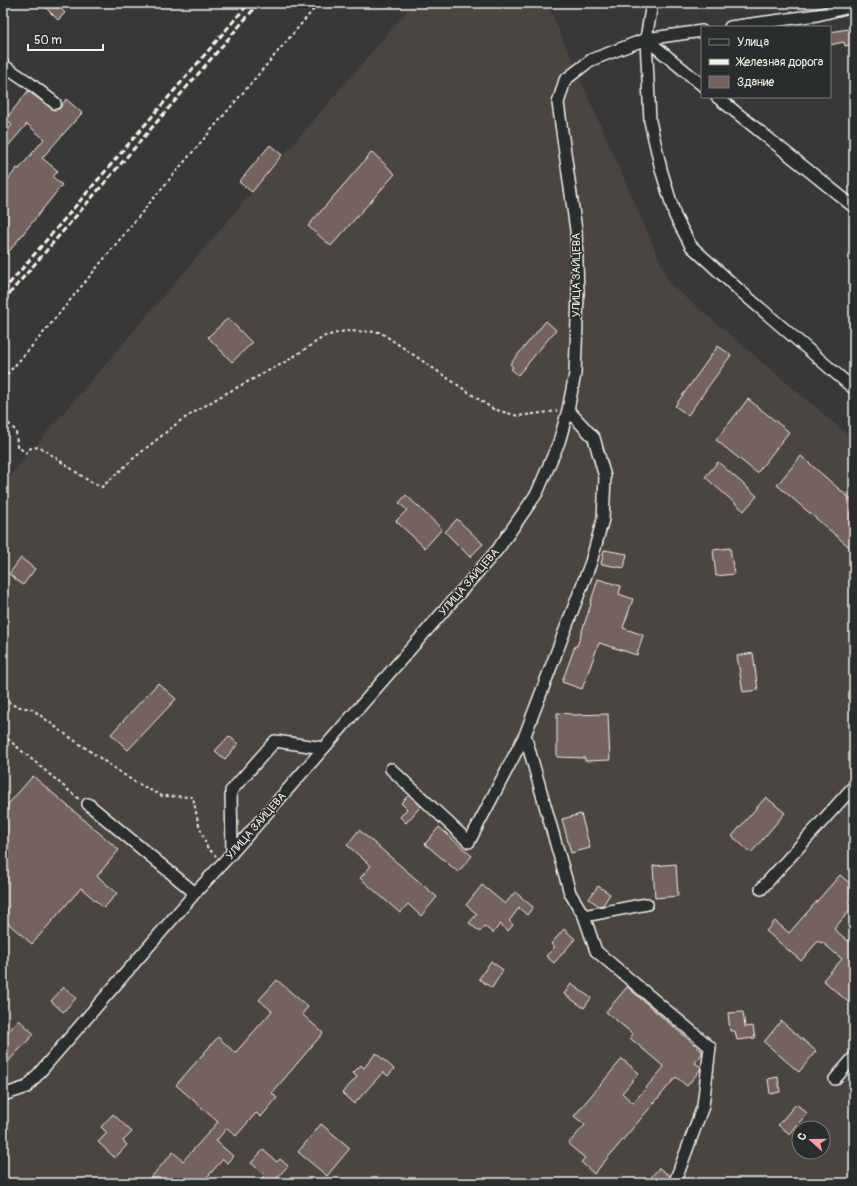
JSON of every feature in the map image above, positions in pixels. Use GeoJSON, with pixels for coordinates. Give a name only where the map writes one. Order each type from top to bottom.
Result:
{"type":"FeatureCollection","features":[{"type":"Feature","properties":{"kind":"street"},"geometry":{"type":"LineString","coordinates":[[652,3],[646,39],[650,121],[661,169],[675,216],[691,246],[738,289],[854,389]]}},
{"type":"Feature","properties":{"kind":"street"},"geometry":{"type":"LineString","coordinates":[[737,26],[817,14],[854,6]]}},
{"type":"Feature","properties":{"kind":"street","name":"УЛИЦА ЗАЙЦЕВА"},"geometry":{"type":"LineString","coordinates":[[3,1095],[27,1087],[195,893],[232,853],[498,549],[537,493],[559,442],[568,410],[575,374],[578,293],[576,230],[558,103],[565,80],[591,60],[646,39],[701,31]]}},
{"type":"Feature","properties":{"kind":"street"},"geometry":{"type":"LineString","coordinates":[[646,39],[701,84]]}},
{"type":"Feature","properties":{"kind":"street"},"geometry":{"type":"LineString","coordinates":[[3,65],[27,81],[55,103]]}},
{"type":"Feature","properties":{"kind":"street"},"geometry":{"type":"LineString","coordinates":[[719,98],[854,207]]}},
{"type":"Feature","properties":{"kind":"street"},"geometry":{"type":"LineString","coordinates":[[391,769],[469,842],[525,735],[591,562],[603,519],[605,477],[594,438],[568,410]]}},
{"type":"Feature","properties":{"kind":"street"},"geometry":{"type":"LineString","coordinates":[[525,735],[570,893],[584,916],[596,951],[710,1048],[703,1106],[676,1179]]}},
{"type":"Feature","properties":{"kind":"street"},"geometry":{"type":"LineString","coordinates":[[232,853],[231,792],[276,741],[324,748]]}},
{"type":"Feature","properties":{"kind":"street"},"geometry":{"type":"LineString","coordinates":[[761,889],[854,786]]}},
{"type":"Feature","properties":{"kind":"street"},"geometry":{"type":"LineString","coordinates":[[88,804],[195,893]]}},
{"type":"Feature","properties":{"kind":"street"},"geometry":{"type":"LineString","coordinates":[[584,916],[646,904]]}},
{"type":"Feature","properties":{"kind":"street"},"geometry":{"type":"LineString","coordinates":[[835,1080],[854,1057]]}},
{"type":"Feature","properties":{"kind":"path"},"geometry":{"type":"LineString","coordinates":[[3,379],[40,337],[157,194],[319,3]]}},
{"type":"Feature","properties":{"kind":"path"},"geometry":{"type":"LineString","coordinates":[[3,421],[8,423],[16,431],[17,446],[26,453],[31,448],[40,447],[89,481],[102,487],[134,458],[180,421],[286,360],[324,336],[345,331],[380,332],[493,409],[518,416],[568,410]]}},
{"type":"Feature","properties":{"kind":"path"},"geometry":{"type":"LineString","coordinates":[[3,698],[15,706],[32,709],[133,781],[162,796],[193,797],[198,822],[207,847],[223,863]]}},
{"type":"Feature","properties":{"kind":"path"},"geometry":{"type":"LineString","coordinates":[[3,736],[81,801],[88,804]]}},
{"type":"Feature","properties":{"kind":"shaded area"},"geometry":{"type":"Polygon","coordinates":[[[414,3],[547,3],[670,284],[854,440],[854,1183],[3,1183],[3,484],[414,3]]]}},
{"type":"Feature","properties":{"kind":"building"},"geometry":{"type":"Polygon","coordinates":[[[41,3],[56,3],[65,13],[58,20],[41,3]]]}},
{"type":"Feature","properties":{"kind":"building"},"geometry":{"type":"Polygon","coordinates":[[[854,28],[854,44],[845,46],[844,42],[831,45],[831,32],[854,28]]]}},
{"type":"Feature","properties":{"kind":"building"},"geometry":{"type":"Polygon","coordinates":[[[28,91],[54,110],[60,108],[66,99],[82,113],[42,158],[58,171],[53,177],[62,185],[3,259],[3,186],[17,168],[19,169],[44,139],[27,124],[3,152],[3,135],[12,125],[6,119],[28,91]]]}},
{"type":"Feature","properties":{"kind":"building"},"geometry":{"type":"Polygon","coordinates":[[[270,145],[282,155],[252,192],[239,182],[270,145]]]}},
{"type":"Feature","properties":{"kind":"building"},"geometry":{"type":"Polygon","coordinates":[[[372,152],[395,174],[331,246],[308,226],[372,152]]]}},
{"type":"Feature","properties":{"kind":"building"},"geometry":{"type":"Polygon","coordinates":[[[228,318],[252,343],[232,362],[208,337],[228,318]]]}},
{"type":"Feature","properties":{"kind":"building"},"geometry":{"type":"Polygon","coordinates":[[[546,321],[556,330],[518,375],[511,369],[513,367],[510,364],[546,321]]]}},
{"type":"Feature","properties":{"kind":"building"},"geometry":{"type":"Polygon","coordinates":[[[718,346],[731,355],[688,415],[675,406],[718,346]]]}},
{"type":"Feature","properties":{"kind":"building"},"geometry":{"type":"Polygon","coordinates":[[[748,399],[789,432],[757,473],[716,440],[748,399]]]}},
{"type":"Feature","properties":{"kind":"building"},"geometry":{"type":"Polygon","coordinates":[[[801,456],[854,502],[854,551],[777,485],[801,456]]]}},
{"type":"Feature","properties":{"kind":"building"},"geometry":{"type":"Polygon","coordinates":[[[718,462],[757,496],[744,511],[705,477],[718,462]]]}},
{"type":"Feature","properties":{"kind":"building"},"geometry":{"type":"Polygon","coordinates":[[[406,495],[442,529],[425,548],[396,521],[407,510],[399,503],[406,495]]]}},
{"type":"Feature","properties":{"kind":"building"},"geometry":{"type":"Polygon","coordinates":[[[457,519],[483,544],[470,557],[445,532],[457,519]]]}},
{"type":"Feature","properties":{"kind":"building"},"geometry":{"type":"Polygon","coordinates":[[[730,548],[734,574],[716,576],[713,550],[730,548]]]}},
{"type":"Feature","properties":{"kind":"building"},"geometry":{"type":"Polygon","coordinates":[[[604,550],[627,554],[624,568],[601,564],[604,550]]]}},
{"type":"Feature","properties":{"kind":"building"},"geometry":{"type":"Polygon","coordinates":[[[21,558],[35,569],[23,585],[9,574],[21,558]]]}},
{"type":"Feature","properties":{"kind":"building"},"geometry":{"type":"Polygon","coordinates":[[[598,579],[621,586],[619,594],[633,599],[623,628],[643,635],[637,655],[599,643],[582,689],[562,682],[575,646],[577,646],[598,579]]]}},
{"type":"Feature","properties":{"kind":"building"},"geometry":{"type":"Polygon","coordinates":[[[753,653],[758,690],[743,692],[737,656],[753,653]]]}},
{"type":"Feature","properties":{"kind":"building"},"geometry":{"type":"Polygon","coordinates":[[[158,683],[176,699],[128,750],[111,734],[158,683]]]}},
{"type":"Feature","properties":{"kind":"building"},"geometry":{"type":"Polygon","coordinates":[[[557,713],[572,715],[608,714],[610,760],[585,761],[585,758],[557,757],[557,713]]]}},
{"type":"Feature","properties":{"kind":"building"},"geometry":{"type":"Polygon","coordinates":[[[229,736],[238,744],[225,759],[215,751],[229,736]]]}},
{"type":"Feature","properties":{"kind":"building"},"geometry":{"type":"Polygon","coordinates":[[[33,776],[119,850],[97,876],[117,893],[104,908],[81,888],[32,944],[3,919],[3,810],[33,776]]]}},
{"type":"Feature","properties":{"kind":"building"},"geometry":{"type":"Polygon","coordinates":[[[409,795],[421,806],[406,823],[400,817],[407,809],[401,803],[409,795]]]}},
{"type":"Feature","properties":{"kind":"building"},"geometry":{"type":"Polygon","coordinates":[[[766,797],[785,813],[751,853],[732,836],[766,797]]]}},
{"type":"Feature","properties":{"kind":"building"},"geometry":{"type":"Polygon","coordinates":[[[581,814],[590,848],[571,853],[562,819],[581,814]]]}},
{"type":"Feature","properties":{"kind":"building"},"geometry":{"type":"Polygon","coordinates":[[[439,827],[472,856],[458,872],[425,844],[439,827]]]}},
{"type":"Feature","properties":{"kind":"building"},"geometry":{"type":"Polygon","coordinates":[[[359,830],[437,897],[421,916],[408,904],[400,913],[360,878],[371,866],[347,845],[359,830]]]}},
{"type":"Feature","properties":{"kind":"building"},"geometry":{"type":"Polygon","coordinates":[[[676,864],[678,896],[655,898],[653,866],[676,864]]]}},
{"type":"Feature","properties":{"kind":"building"},"geometry":{"type":"Polygon","coordinates":[[[840,875],[854,887],[854,905],[834,929],[854,946],[854,995],[848,1002],[823,980],[842,959],[822,942],[821,943],[818,941],[801,961],[766,931],[775,921],[789,933],[840,875]]]}},
{"type":"Feature","properties":{"kind":"building"},"geometry":{"type":"Polygon","coordinates":[[[482,885],[505,904],[515,892],[533,907],[527,915],[519,908],[509,921],[513,925],[508,931],[500,924],[493,933],[484,926],[480,932],[469,923],[477,914],[466,905],[482,885]]]}},
{"type":"Feature","properties":{"kind":"building"},"geometry":{"type":"Polygon","coordinates":[[[598,886],[610,894],[603,905],[599,906],[589,899],[598,886]]]}},
{"type":"Feature","properties":{"kind":"building"},"geometry":{"type":"Polygon","coordinates":[[[564,929],[575,939],[554,963],[546,956],[555,947],[551,944],[564,929]]]}},
{"type":"Feature","properties":{"kind":"building"},"geometry":{"type":"Polygon","coordinates":[[[491,961],[503,970],[492,988],[479,979],[491,961]]]}},
{"type":"Feature","properties":{"kind":"building"},"geometry":{"type":"Polygon","coordinates":[[[277,980],[308,1007],[302,1014],[323,1033],[272,1093],[277,1098],[261,1117],[256,1113],[236,1136],[227,1128],[216,1141],[233,1156],[227,1163],[223,1159],[202,1183],[146,1183],[173,1152],[183,1161],[218,1122],[176,1085],[218,1037],[235,1053],[272,1011],[259,1000],[277,980]]]}},
{"type":"Feature","properties":{"kind":"building"},"geometry":{"type":"Polygon","coordinates":[[[571,984],[591,998],[584,1008],[564,994],[571,984]]]}},
{"type":"Feature","properties":{"kind":"building"},"geometry":{"type":"Polygon","coordinates":[[[64,987],[76,998],[63,1012],[51,1001],[64,987]]]}},
{"type":"Feature","properties":{"kind":"building"},"geometry":{"type":"Polygon","coordinates":[[[627,987],[702,1051],[702,1054],[695,1063],[701,1067],[687,1086],[676,1077],[594,1174],[581,1162],[585,1158],[568,1144],[585,1125],[574,1116],[622,1059],[639,1073],[622,1093],[633,1103],[664,1067],[630,1038],[633,1034],[606,1012],[627,987]]]}},
{"type":"Feature","properties":{"kind":"building"},"geometry":{"type":"Polygon","coordinates":[[[743,1012],[745,1027],[753,1026],[755,1038],[737,1040],[735,1031],[730,1031],[728,1013],[743,1012]]]}},
{"type":"Feature","properties":{"kind":"building"},"geometry":{"type":"Polygon","coordinates":[[[19,1020],[34,1034],[3,1067],[3,1037],[19,1020]]]}},
{"type":"Feature","properties":{"kind":"building"},"geometry":{"type":"Polygon","coordinates":[[[781,1021],[816,1051],[799,1072],[764,1042],[781,1021]]]}},
{"type":"Feature","properties":{"kind":"building"},"geometry":{"type":"Polygon","coordinates":[[[376,1053],[394,1069],[388,1076],[383,1072],[354,1104],[342,1093],[357,1077],[353,1073],[361,1065],[364,1068],[376,1053]]]}},
{"type":"Feature","properties":{"kind":"building"},"geometry":{"type":"Polygon","coordinates":[[[778,1077],[780,1092],[770,1094],[768,1079],[778,1077]]]}},
{"type":"Feature","properties":{"kind":"building"},"geometry":{"type":"Polygon","coordinates":[[[796,1104],[807,1113],[801,1120],[791,1120],[790,1134],[778,1125],[796,1104]]]}},
{"type":"Feature","properties":{"kind":"building"},"geometry":{"type":"Polygon","coordinates":[[[113,1114],[132,1132],[123,1141],[127,1145],[115,1158],[98,1142],[107,1133],[101,1127],[113,1114]]]}},
{"type":"Feature","properties":{"kind":"building"},"geometry":{"type":"Polygon","coordinates":[[[321,1124],[350,1148],[327,1176],[298,1152],[321,1124]]]}},
{"type":"Feature","properties":{"kind":"building"},"geometry":{"type":"Polygon","coordinates":[[[263,1150],[277,1162],[280,1159],[288,1166],[272,1183],[258,1183],[265,1175],[251,1163],[263,1150]]]}},
{"type":"Feature","properties":{"kind":"building"},"geometry":{"type":"Polygon","coordinates":[[[659,1168],[670,1176],[670,1183],[646,1183],[659,1168]]]}},
{"type":"Feature","properties":{"kind":"railway"},"geometry":{"type":"LineString","coordinates":[[3,291],[249,3]]}},
{"type":"Feature","properties":{"kind":"railway"},"geometry":{"type":"LineString","coordinates":[[3,301],[259,3]]}}]}
